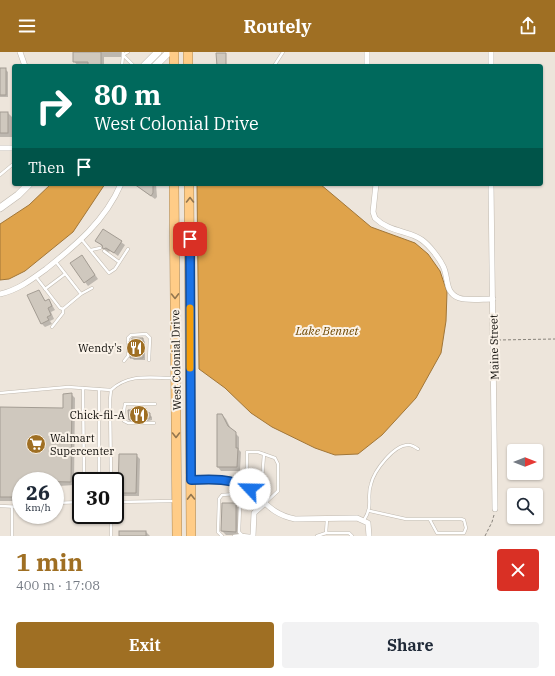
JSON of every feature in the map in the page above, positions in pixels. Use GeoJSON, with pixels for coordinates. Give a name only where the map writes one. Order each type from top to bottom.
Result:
{"type":"FeatureCollection","features":[{"type":"Feature","properties":{"kind":"highway"},"geometry":{"type":"LineString","coordinates":[[174,52],[174,64]]}},
{"type":"Feature","properties":{"kind":"highway"},"geometry":{"type":"LineString","coordinates":[[188,52],[188,64]]}},
{"type":"Feature","properties":{"kind":"highway","name":"West Colonial Drive"},"geometry":{"type":"LineString","coordinates":[[174,186],[178,536]]}},
{"type":"Feature","properties":{"kind":"highway","name":"West Colonial Drive"},"geometry":{"type":"LineString","coordinates":[[190,186],[191,536]]}},
{"type":"Feature","properties":{"kind":"highway"},"geometry":{"type":"LineString","coordinates":[[176,378],[182,383],[191,397]]}},
{"type":"Feature","properties":{"kind":"street"},"geometry":{"type":"LineString","coordinates":[[20,52],[24,64]]}},
{"type":"Feature","properties":{"kind":"street"},"geometry":{"type":"LineString","coordinates":[[146,64],[158,52]]}},
{"type":"Feature","properties":{"kind":"street"},"geometry":{"type":"LineString","coordinates":[[157,64],[170,52]]}},
{"type":"Feature","properties":{"kind":"street"},"geometry":{"type":"LineString","coordinates":[[367,52],[368,64]]}},
{"type":"Feature","properties":{"kind":"street"},"geometry":{"type":"LineString","coordinates":[[490,52],[491,64]]}},
{"type":"Feature","properties":{"kind":"street"},"geometry":{"type":"LineString","coordinates":[[0,148],[12,148]]}},
{"type":"Feature","properties":{"kind":"street"},"geometry":{"type":"LineString","coordinates":[[0,208],[18,195],[27,186]]}},
{"type":"Feature","properties":{"kind":"street"},"geometry":{"type":"LineString","coordinates":[[0,294],[12,291],[36,276],[89,234],[114,199],[120,186]]}},
{"type":"Feature","properties":{"kind":"street"},"geometry":{"type":"LineString","coordinates":[[376,186],[373,212],[375,218],[388,228],[420,238],[426,243],[443,266],[448,288],[451,294],[459,298],[493,299]]}},
{"type":"Feature","properties":{"kind":"street","name":"Maine Street"},"geometry":{"type":"LineString","coordinates":[[491,186],[495,509]]}},
{"type":"Feature","properties":{"kind":"street"},"geometry":{"type":"LineString","coordinates":[[191,480],[227,480],[243,485],[250,489],[264,504],[285,517],[295,519],[358,518],[368,523],[369,536]]}},
{"type":"Feature","properties":{"kind":"street"},"geometry":{"type":"LineString","coordinates":[[252,536],[254,513],[264,504]]}},
{"type":"Feature","properties":{"kind":"lane"},"geometry":{"type":"LineString","coordinates":[[123,53],[128,52]]}},
{"type":"Feature","properties":{"kind":"lane"},"geometry":{"type":"LineString","coordinates":[[275,64],[283,52]]}},
{"type":"Feature","properties":{"kind":"lane"},"geometry":{"type":"LineString","coordinates":[[122,64],[123,53]]}},
{"type":"Feature","properties":{"kind":"lane"},"geometry":{"type":"LineString","coordinates":[[123,53],[132,64]]}},
{"type":"Feature","properties":{"kind":"lane"},"geometry":{"type":"LineString","coordinates":[[0,175],[12,165]]}},
{"type":"Feature","properties":{"kind":"lane"},"geometry":{"type":"LineString","coordinates":[[82,240],[109,273],[128,249]]}},
{"type":"Feature","properties":{"kind":"lane"},"geometry":{"type":"LineString","coordinates":[[91,250],[100,248]]}},
{"type":"Feature","properties":{"kind":"lane"},"geometry":{"type":"LineString","coordinates":[[104,251],[119,262]]}},
{"type":"Feature","properties":{"kind":"lane"},"geometry":{"type":"LineString","coordinates":[[55,261],[81,294]]}},
{"type":"Feature","properties":{"kind":"lane"},"geometry":{"type":"LineString","coordinates":[[45,289],[65,274]]}},
{"type":"Feature","properties":{"kind":"lane"},"geometry":{"type":"LineString","coordinates":[[36,276],[60,308],[63,309]]}},
{"type":"Feature","properties":{"kind":"lane"},"geometry":{"type":"LineString","coordinates":[[52,327],[63,312],[63,309],[81,294],[92,288]]}},
{"type":"Feature","properties":{"kind":"lane"},"geometry":{"type":"LineString","coordinates":[[124,361],[128,356],[128,338],[131,335],[146,334],[150,338],[151,352],[149,360]]}},
{"type":"Feature","properties":{"kind":"lane"},"geometry":{"type":"LineString","coordinates":[[0,393],[68,387],[111,390],[123,381],[132,377],[176,378]]}},
{"type":"Feature","properties":{"kind":"lane"},"geometry":{"type":"LineString","coordinates":[[84,388],[84,472]]}},
{"type":"Feature","properties":{"kind":"lane"},"geometry":{"type":"LineString","coordinates":[[99,389],[99,472]]}},
{"type":"Feature","properties":{"kind":"lane"},"geometry":{"type":"LineString","coordinates":[[111,390],[111,472]]}},
{"type":"Feature","properties":{"kind":"lane"},"geometry":{"type":"LineString","coordinates":[[154,423],[128,423],[124,421],[122,417],[125,404],[155,404]]}},
{"type":"Feature","properties":{"kind":"lane"},"geometry":{"type":"LineString","coordinates":[[364,520],[370,510],[370,485],[376,470],[389,456],[403,446],[410,445],[418,448]]}},
{"type":"Feature","properties":{"kind":"lane"},"geometry":{"type":"LineString","coordinates":[[243,485],[247,469],[247,452],[264,454],[275,458],[278,461],[277,493],[264,504]]}},
{"type":"Feature","properties":{"kind":"lane"},"geometry":{"type":"LineString","coordinates":[[262,481],[264,454]]}},
{"type":"Feature","properties":{"kind":"lane"},"geometry":{"type":"LineString","coordinates":[[235,482],[235,494],[239,500],[240,532],[242,535]]}},
{"type":"Feature","properties":{"kind":"lane"},"geometry":{"type":"LineString","coordinates":[[222,536],[218,532],[219,499],[222,495],[235,494]]}},
{"type":"Feature","properties":{"kind":"lane"},"geometry":{"type":"LineString","coordinates":[[124,502],[177,501]]}},
{"type":"Feature","properties":{"kind":"lane"},"geometry":{"type":"LineString","coordinates":[[0,506],[12,507]]}},
{"type":"Feature","properties":{"kind":"lane"},"geometry":{"type":"LineString","coordinates":[[370,510],[406,519],[461,519],[464,520],[466,528],[464,533],[437,533],[430,520]]}},
{"type":"Feature","properties":{"kind":"lane"},"geometry":{"type":"LineString","coordinates":[[326,532],[327,518]]}},
{"type":"Feature","properties":{"kind":"lane"},"geometry":{"type":"LineString","coordinates":[[12,524],[12,536]]}},
{"type":"Feature","properties":{"kind":"lane"},"geometry":{"type":"LineString","coordinates":[[111,524],[111,536]]}},
{"type":"Feature","properties":{"kind":"lane"},"geometry":{"type":"LineString","coordinates":[[317,536],[326,532],[349,533],[352,536]]}},
{"type":"Feature","properties":{"kind":"lane"},"geometry":{"type":"LineString","coordinates":[[234,536],[252,536]]}},
{"type":"Feature","properties":{"kind":"path"},"geometry":{"type":"LineString","coordinates":[[494,340],[555,339]]}},
{"type":"Feature","properties":{"kind":"path"},"geometry":{"type":"LineString","coordinates":[[485,536],[492,522],[495,509]]}},
{"type":"Feature","properties":{"kind":"water"},"geometry":{"type":"Polygon","coordinates":[[[49,186],[104,186],[73,232],[25,271],[9,279],[0,280],[0,224],[29,205],[49,186]]]}},
{"type":"Feature","properties":{"kind":"water","name":"Lake Bennet"},"geometry":{"type":"Polygon","coordinates":[[[197,186],[322,186],[371,227],[415,243],[428,254],[440,271],[447,292],[446,321],[441,353],[416,398],[382,435],[358,454],[335,455],[315,448],[272,427],[251,413],[225,388],[199,369],[197,186]]]}},
{"type":"Feature","properties":{"kind":"building"},"geometry":{"type":"Polygon","coordinates":[[[73,52],[101,52],[101,64],[73,62],[73,52]]]}},
{"type":"Feature","properties":{"kind":"building"},"geometry":{"type":"Polygon","coordinates":[[[216,53],[226,53],[226,64],[217,64],[216,53]]]}},
{"type":"Feature","properties":{"kind":"building"},"geometry":{"type":"Polygon","coordinates":[[[0,68],[6,68],[6,95],[0,95],[0,68]]]}},
{"type":"Feature","properties":{"kind":"building"},"geometry":{"type":"Polygon","coordinates":[[[0,112],[8,112],[8,133],[0,133],[0,112]]]}},
{"type":"Feature","properties":{"kind":"building"},"geometry":{"type":"Polygon","coordinates":[[[137,186],[153,186],[153,193],[151,196],[137,186]]]}},
{"type":"Feature","properties":{"kind":"building"},"geometry":{"type":"Polygon","coordinates":[[[103,229],[122,241],[114,253],[106,248],[103,249],[102,245],[95,241],[103,229]]]}},
{"type":"Feature","properties":{"kind":"building"},"geometry":{"type":"Polygon","coordinates":[[[82,255],[95,275],[84,283],[70,263],[82,255]]]}},
{"type":"Feature","properties":{"kind":"building"},"geometry":{"type":"Polygon","coordinates":[[[39,290],[45,301],[49,299],[52,306],[48,308],[51,315],[47,317],[49,320],[41,324],[27,295],[39,290]]]}},
{"type":"Feature","properties":{"kind":"building"},"geometry":{"type":"Polygon","coordinates":[[[132,338],[143,338],[143,358],[130,358],[132,338]]]}},
{"type":"Feature","properties":{"kind":"building","name":"Walmart Supercenter"},"geometry":{"type":"Polygon","coordinates":[[[72,393],[71,482],[64,482],[64,472],[12,472],[12,497],[0,497],[0,407],[63,408],[63,394],[72,393]]]}},
{"type":"Feature","properties":{"kind":"building"},"geometry":{"type":"Polygon","coordinates":[[[128,410],[143,410],[150,413],[150,418],[129,420],[128,410]]]}},
{"type":"Feature","properties":{"kind":"building"},"geometry":{"type":"Polygon","coordinates":[[[217,414],[222,414],[228,426],[236,432],[236,448],[238,448],[237,467],[217,467],[217,414]]]}},
{"type":"Feature","properties":{"kind":"building"},"geometry":{"type":"Polygon","coordinates":[[[119,454],[137,454],[136,493],[124,493],[124,472],[119,472],[119,454]]]}},
{"type":"Feature","properties":{"kind":"building"},"geometry":{"type":"Polygon","coordinates":[[[222,503],[236,503],[236,532],[221,531],[222,503]]]}},
{"type":"Feature","properties":{"kind":"building"},"geometry":{"type":"Polygon","coordinates":[[[119,531],[146,531],[146,536],[119,536],[119,531]]]}},
{"type":"Feature","properties":{"kind":"slow traffic"},"geometry":{"type":"LineString","coordinates":[[190,308],[190,368]]}},
{"type":"Feature","properties":{"kind":"place","name":"Wendy's"},"geometry":{"type":"Point","coordinates":[136,348]}},
{"type":"Feature","properties":{"kind":"place","name":"Chick-fil-A"},"geometry":{"type":"Point","coordinates":[139,415]}},
{"type":"Feature","properties":{"kind":"place","name":"Walmart Supercenter"},"geometry":{"type":"Point","coordinates":[36,444]}},
{"type":"Feature","properties":{"kind":"route"},"geometry":{"type":"LineString","coordinates":[[190,239],[191,480],[227,480],[239,483],[250,489]]}}]}
